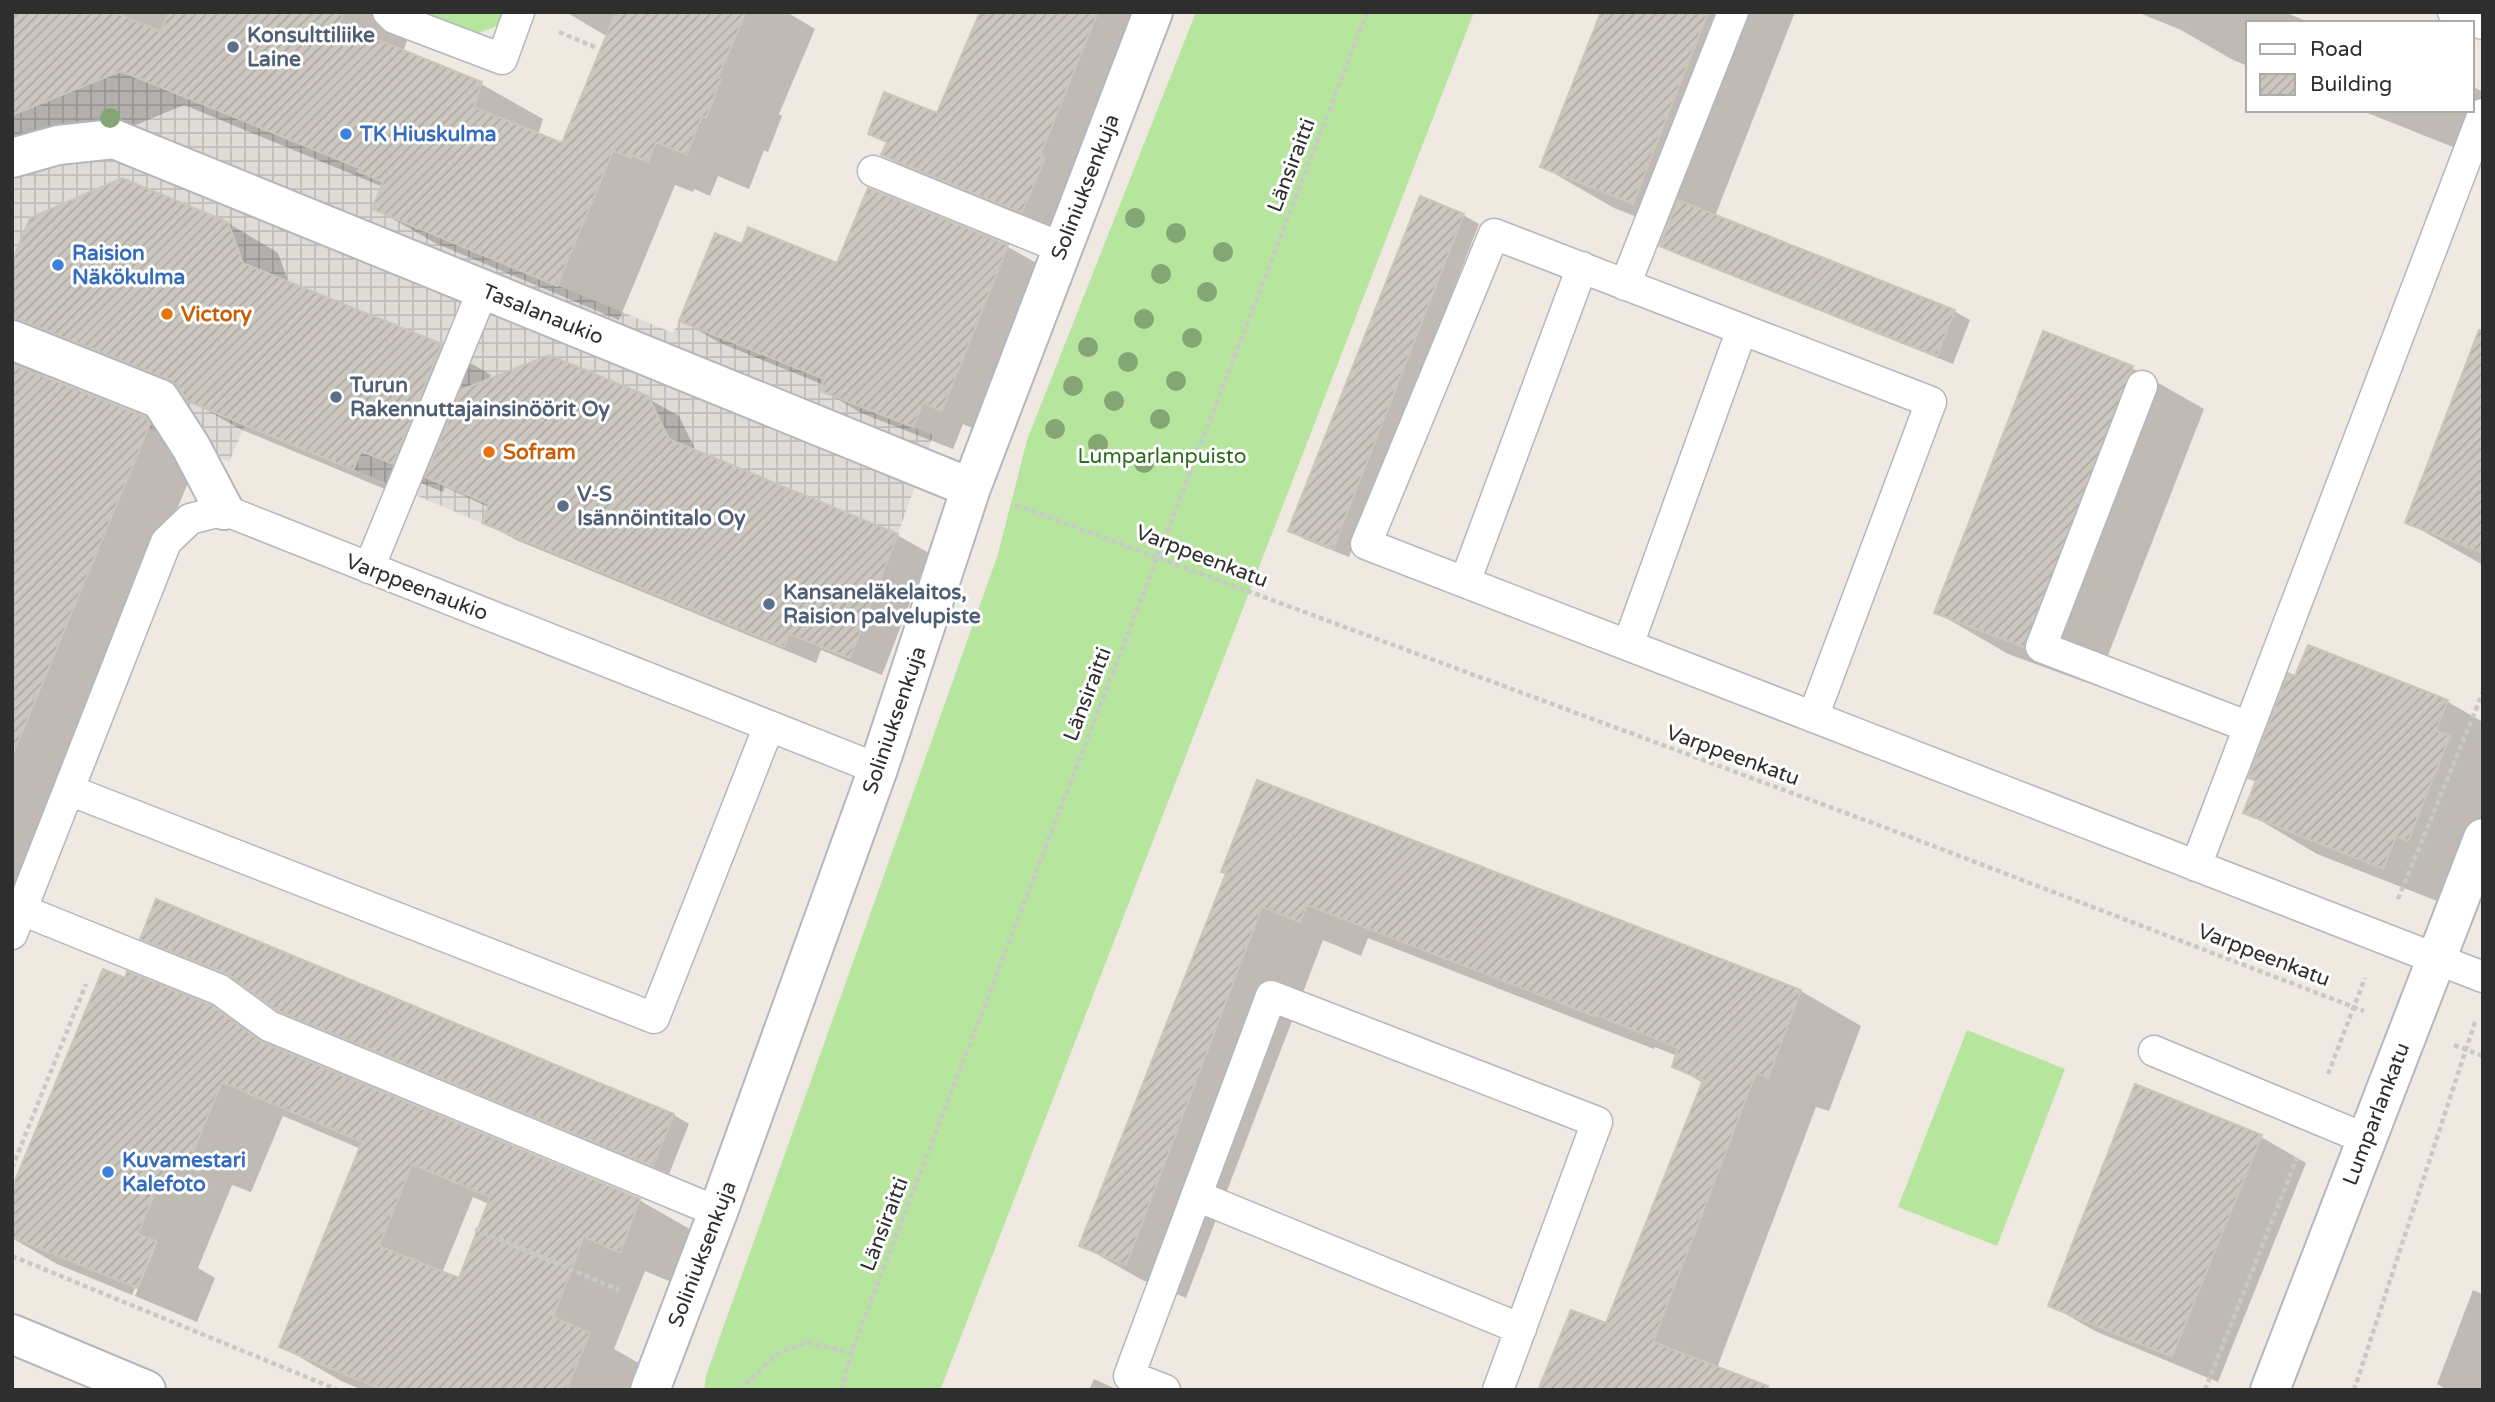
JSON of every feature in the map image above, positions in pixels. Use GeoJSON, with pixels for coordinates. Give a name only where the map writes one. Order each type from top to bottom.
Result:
{"type":"FeatureCollection","features":[{"type":"Feature","properties":{"kind":"street","name":"Soliniuksenkuja"},"geometry":{"type":"LineString","coordinates":[[650,1390],[719,1213],[878,769],[974,482],[1153,12]]}},
{"type":"Feature","properties":{"kind":"street","name":"Tasalanaukio"},"geometry":{"type":"LineString","coordinates":[[12,158],[58,145],[114,139],[483,290],[974,482]]}},
{"type":"Feature","properties":{"kind":"street"},"geometry":{"type":"LineString","coordinates":[[12,340],[160,398],[191,447],[224,510]]}},
{"type":"Feature","properties":{"kind":"street","name":"Lumparlankatu"},"geometry":{"type":"LineString","coordinates":[[2270,1390],[2483,838]]}},
{"type":"Feature","properties":{"kind":"street"},"geometry":{"type":"LineString","coordinates":[[12,1334],[146,1390]]}},
{"type":"Feature","properties":{"kind":"lane"},"geometry":{"type":"LineString","coordinates":[[388,12],[394,18],[502,59],[519,12]]}},
{"type":"Feature","properties":{"kind":"lane"},"geometry":{"type":"LineString","coordinates":[[1625,285],[1732,12]]}},
{"type":"Feature","properties":{"kind":"lane"},"geometry":{"type":"LineString","coordinates":[[2453,12],[2483,24]]}},
{"type":"Feature","properties":{"kind":"lane"},"geometry":{"type":"LineString","coordinates":[[2196,866],[2483,114]]}},
{"type":"Feature","properties":{"kind":"lane"},"geometry":{"type":"LineString","coordinates":[[873,171],[1062,248]]}},
{"type":"Feature","properties":{"kind":"lane"},"geometry":{"type":"LineString","coordinates":[[1813,717],[1931,402],[1494,234],[1366,544],[2483,977]]}},
{"type":"Feature","properties":{"kind":"lane"},"geometry":{"type":"LineString","coordinates":[[1465,582],[1582,267]]}},
{"type":"Feature","properties":{"kind":"lane"},"geometry":{"type":"LineString","coordinates":[[369,568],[483,290]]}},
{"type":"Feature","properties":{"kind":"lane"},"geometry":{"type":"LineString","coordinates":[[1628,645],[1742,329]]}},
{"type":"Feature","properties":{"kind":"lane"},"geometry":{"type":"LineString","coordinates":[[2142,386],[2041,647],[2249,727]]}},
{"type":"Feature","properties":{"kind":"lane"},"geometry":{"type":"LineString","coordinates":[[795,402],[974,482]]}},
{"type":"Feature","properties":{"kind":"lane"},"geometry":{"type":"LineString","coordinates":[[224,510],[190,519],[166,542],[16,917],[103,942],[220,990],[269,1026],[719,1213]]}},
{"type":"Feature","properties":{"kind":"lane","name":"Varppeenaukio"},"geometry":{"type":"LineString","coordinates":[[224,510],[878,769]]}},
{"type":"Feature","properties":{"kind":"lane"},"geometry":{"type":"LineString","coordinates":[[69,790],[654,1018],[769,726]]}},
{"type":"Feature","properties":{"kind":"lane"},"geometry":{"type":"LineString","coordinates":[[1165,1390],[1129,1376],[1271,996],[1597,1122],[1498,1390]]}},
{"type":"Feature","properties":{"kind":"lane"},"geometry":{"type":"LineString","coordinates":[[2154,1051],[2367,1139]]}},
{"type":"Feature","properties":{"kind":"lane"},"geometry":{"type":"LineString","coordinates":[[1197,1196],[1521,1329]]}},
{"type":"Feature","properties":{"kind":"path","name":"Länsiraitti"},"geometry":{"type":"LineString","coordinates":[[842,1390],[852,1353],[1367,12]]}},
{"type":"Feature","properties":{"kind":"path","name":"Varppeenkatu"},"geometry":{"type":"LineString","coordinates":[[974,482],[1334,624],[1901,833],[2483,1056]]}},
{"type":"Feature","properties":{"kind":"path"},"geometry":{"type":"LineString","coordinates":[[2205,1390],[2313,1116],[2352,1006],[2483,692]]}},
{"type":"Feature","properties":{"kind":"path"},"geometry":{"type":"LineString","coordinates":[[12,1168],[103,942]]}},
{"type":"Feature","properties":{"kind":"path"},"geometry":{"type":"LineString","coordinates":[[2354,1390],[2479,1012]]}},
{"type":"Feature","properties":{"kind":"path"},"geometry":{"type":"LineString","coordinates":[[475,1229],[619,1290]]}},
{"type":"Feature","properties":{"kind":"path"},"geometry":{"type":"LineString","coordinates":[[12,1256],[338,1390]]}},
{"type":"Feature","properties":{"kind":"path"},"geometry":{"type":"LineString","coordinates":[[739,1390],[777,1354],[806,1342],[852,1353]]}},
{"type":"Feature","properties":{"kind":"green space"},"geometry":{"type":"Polygon","coordinates":[[[414,12],[505,12],[500,25],[470,36],[414,12]]]}},
{"type":"Feature","properties":{"kind":"green space","name":"Lumparlanpuisto"},"geometry":{"type":"Polygon","coordinates":[[[1196,12],[1474,12],[941,1388],[944,1390],[704,1390],[706,1376],[998,554],[1027,440],[1196,12]]]}},
{"type":"Feature","properties":{"kind":"green space"},"geometry":{"type":"Polygon","coordinates":[[[1967,1030],[2065,1069],[1997,1246],[1898,1207],[1967,1030]]]}},
{"type":"Feature","properties":{"kind":"shaded area"},"geometry":{"type":"Polygon","coordinates":[[[117,72],[141,79],[359,168],[358,172],[383,182],[372,209],[673,333],[679,321],[824,379],[820,391],[933,435],[898,534],[669,439],[648,396],[549,355],[459,391],[424,476],[491,501],[482,523],[353,469],[361,451],[393,464],[441,344],[243,263],[228,222],[122,178],[30,218],[12,262],[12,115],[117,72]]]}},
{"type":"Feature","properties":{"kind":"shaded area"},"geometry":{"type":"Polygon","coordinates":[[[12,307],[59,327],[52,346],[245,425],[229,462],[12,373],[12,307]]]}},
{"type":"Feature","properties":{"kind":"building"},"geometry":{"type":"Polygon","coordinates":[[[12,12],[114,12],[161,32],[169,12],[344,12],[339,24],[482,82],[474,107],[562,143],[616,12],[746,12],[718,77],[721,79],[706,118],[702,116],[687,155],[656,142],[648,162],[613,151],[557,286],[372,209],[383,182],[357,171],[359,168],[121,71],[12,115],[12,12]]]}},
{"type":"Feature","properties":{"kind":"building"},"geometry":{"type":"Polygon","coordinates":[[[980,12],[1098,12],[1040,156],[1045,158],[1022,213],[881,155],[887,142],[868,134],[884,92],[937,113],[980,12]]]}},
{"type":"Feature","properties":{"kind":"building"},"geometry":{"type":"Polygon","coordinates":[[[1601,12],[1708,12],[1633,204],[1540,167],[1601,12]]]}},
{"type":"Feature","properties":{"kind":"building"},"geometry":{"type":"Polygon","coordinates":[[[122,178],[228,222],[243,263],[442,344],[393,464],[361,451],[353,470],[187,401],[178,387],[168,379],[12,319],[12,262],[30,218],[122,178]]]}},
{"type":"Feature","properties":{"kind":"building"},"geometry":{"type":"Polygon","coordinates":[[[868,188],[1008,245],[942,411],[923,403],[913,427],[820,391],[824,379],[679,321],[715,233],[742,244],[748,227],[837,263],[868,188]]]}},
{"type":"Feature","properties":{"kind":"building"},"geometry":{"type":"Polygon","coordinates":[[[1420,196],[1464,214],[1333,549],[1288,531],[1420,196]]]}},
{"type":"Feature","properties":{"kind":"building"},"geometry":{"type":"Polygon","coordinates":[[[1678,200],[1955,310],[1937,356],[1659,246],[1678,200]]]}},
{"type":"Feature","properties":{"kind":"building"},"geometry":{"type":"Polygon","coordinates":[[[2479,330],[2483,330],[2483,553],[2405,523],[2479,330]]]}},
{"type":"Feature","properties":{"kind":"building"},"geometry":{"type":"Polygon","coordinates":[[[2043,331],[2133,366],[2024,647],[1934,613],[2043,331]]]}},
{"type":"Feature","properties":{"kind":"building"},"geometry":{"type":"Polygon","coordinates":[[[549,355],[648,396],[669,439],[898,534],[850,658],[789,634],[784,647],[482,523],[489,504],[425,477],[461,390],[549,355]]]}},
{"type":"Feature","properties":{"kind":"building"},"geometry":{"type":"Polygon","coordinates":[[[12,364],[145,417],[150,424],[13,754],[12,364]]]}},
{"type":"Feature","properties":{"kind":"building"},"geometry":{"type":"Polygon","coordinates":[[[2308,645],[2448,700],[2436,731],[2450,736],[2408,841],[2396,836],[2383,869],[2243,813],[2256,781],[2248,778],[2288,673],[2295,676],[2308,645]]]}},
{"type":"Feature","properties":{"kind":"building"},"geometry":{"type":"Polygon","coordinates":[[[1257,780],[1801,990],[1768,1078],[1756,1073],[1653,1342],[1768,1386],[1767,1390],[1538,1390],[1571,1310],[1606,1323],[1703,1080],[1672,1067],[1678,1048],[1307,905],[1300,922],[1262,907],[1126,1265],[1079,1246],[1226,873],[1221,872],[1257,780]]]}},
{"type":"Feature","properties":{"kind":"building"},"geometry":{"type":"Polygon","coordinates":[[[156,899],[674,1114],[653,1166],[278,1011],[227,974],[140,939],[156,899]]]}},
{"type":"Feature","properties":{"kind":"building"},"geometry":{"type":"Polygon","coordinates":[[[103,969],[125,978],[127,971],[211,1005],[262,1042],[640,1199],[620,1253],[584,1237],[553,1317],[590,1333],[566,1390],[383,1390],[279,1347],[362,1142],[222,1082],[190,1159],[172,1152],[138,1234],[156,1241],[137,1288],[12,1237],[12,1188],[103,969]],[[412,1164],[379,1246],[459,1278],[490,1197],[412,1164]]]}},
{"type":"Feature","properties":{"kind":"building"},"geometry":{"type":"Polygon","coordinates":[[[2135,1084],[2262,1135],[2172,1357],[2048,1306],[2135,1084]]]}},
{"type":"Feature","properties":{"kind":"place","name":"Konsulttiliike Laine"},"geometry":{"type":"Point","coordinates":[233,47]}},
{"type":"Feature","properties":{"kind":"place","name":"TK Hiuskulma"},"geometry":{"type":"Point","coordinates":[346,134]}},
{"type":"Feature","properties":{"kind":"place","name":"Raision Näkökulma"},"geometry":{"type":"Point","coordinates":[58,265]}},
{"type":"Feature","properties":{"kind":"place","name":"Victory"},"geometry":{"type":"Point","coordinates":[167,314]}},
{"type":"Feature","properties":{"kind":"place","name":"Turun Rakennuttajainsinöörit Oy"},"geometry":{"type":"Point","coordinates":[336,397]}},
{"type":"Feature","properties":{"kind":"place","name":"Sofram"},"geometry":{"type":"Point","coordinates":[489,452]}},
{"type":"Feature","properties":{"kind":"place","name":"V-S Isännöintitalo Oy"},"geometry":{"type":"Point","coordinates":[563,506]}},
{"type":"Feature","properties":{"kind":"place","name":"Kansaneläkelaitos, Raision palvelupiste"},"geometry":{"type":"Point","coordinates":[769,604]}},
{"type":"Feature","properties":{"kind":"place","name":"Kuvamestari Kalefoto"},"geometry":{"type":"Point","coordinates":[108,1172]}}]}
